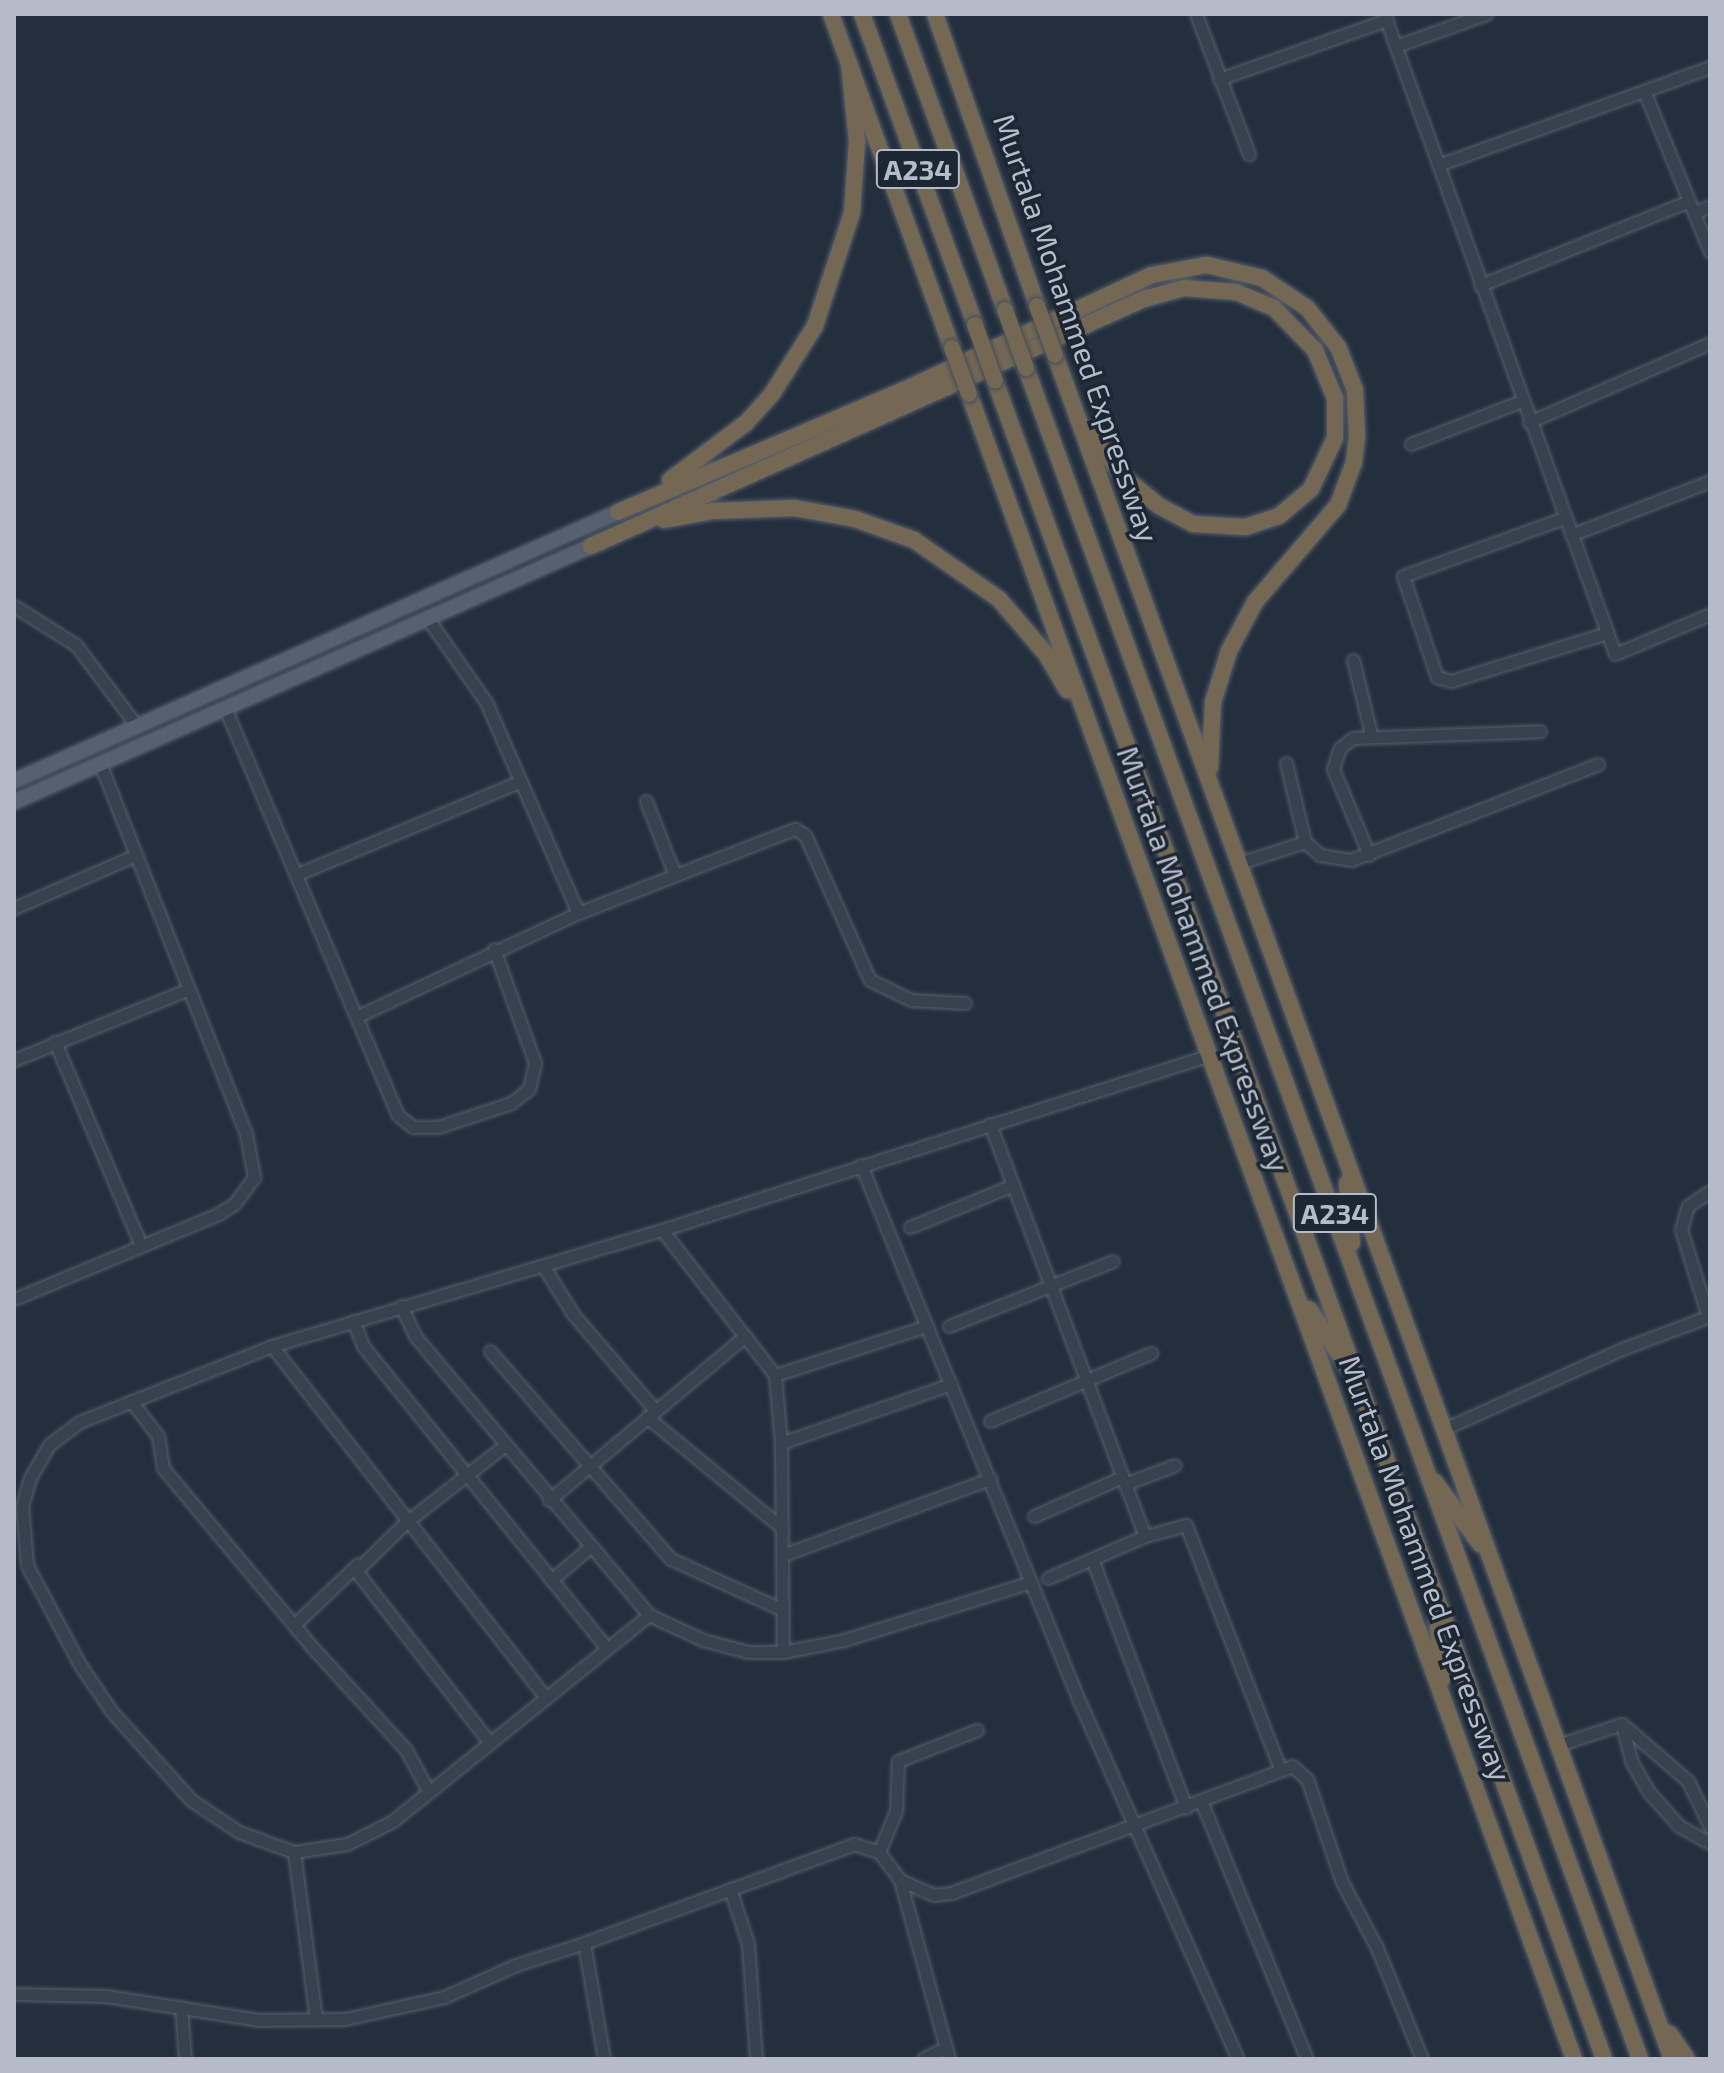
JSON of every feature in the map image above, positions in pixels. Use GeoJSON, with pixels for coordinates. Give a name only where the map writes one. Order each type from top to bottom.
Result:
{"type":"FeatureCollection","features":[{"type":"Feature","properties":{"kind":"highway","name":"Murtala Mohammed Expressway"},"geometry":{"type":"LineString","coordinates":[[831,14],[1572,2055]]}},
{"type":"Feature","properties":{"kind":"highway","name":"Murtala Mohammed Expressway"},"geometry":{"type":"LineString","coordinates":[[862,14],[1604,2059]]}},
{"type":"Feature","properties":{"kind":"highway","name":"Murtala Mohammed Expressway"},"geometry":{"type":"LineString","coordinates":[[898,14],[1640,2059]]}},
{"type":"Feature","properties":{"kind":"highway","name":"Murtala Mohammed Expressway"},"geometry":{"type":"LineString","coordinates":[[935,14],[1222,828],[1672,2059]]}},
{"type":"Feature","properties":{"kind":"highway"},"geometry":{"type":"LineString","coordinates":[[618,512],[691,467],[746,423],[772,394],[815,326],[852,213],[857,141],[849,63]]}},
{"type":"Feature","properties":{"kind":"highway"},"geometry":{"type":"LineString","coordinates":[[618,512],[904,390],[1152,275],[1207,265],[1262,278],[1307,308],[1338,347],[1355,390],[1357,437],[1338,505],[1255,602],[1220,675],[1209,757],[1222,828]]}},
{"type":"Feature","properties":{"kind":"highway"},"geometry":{"type":"LineString","coordinates":[[591,546],[1144,299],[1184,288],[1236,292],[1289,320],[1327,373],[1335,398],[1335,438],[1322,473],[1296,503],[1262,523],[1213,528],[1176,517],[1140,492],[1099,447],[1068,393]]}},
{"type":"Feature","properties":{"kind":"highway"},"geometry":{"type":"LineString","coordinates":[[591,546],[679,517],[754,508],[826,511],[882,528],[947,559],[999,599],[1046,654],[1091,734]]}},
{"type":"Feature","properties":{"kind":"highway"},"geometry":{"type":"LineString","coordinates":[[1346,1162],[1354,1265]]}},
{"type":"Feature","properties":{"kind":"highway"},"geometry":{"type":"LineString","coordinates":[[1295,1287],[1362,1389]]}},
{"type":"Feature","properties":{"kind":"highway"},"geometry":{"type":"LineString","coordinates":[[1421,1462],[1492,1562]]}},
{"type":"Feature","properties":{"kind":"highway"},"geometry":{"type":"LineString","coordinates":[[1435,1593],[1444,1700]]}},
{"type":"Feature","properties":{"kind":"highway"},"geometry":{"type":"LineString","coordinates":[[1642,1978],[1687,2059]]}},
{"type":"Feature","properties":{"kind":"main road"},"geometry":{"type":"LineString","coordinates":[[14,781],[618,512]]}},
{"type":"Feature","properties":{"kind":"main road"},"geometry":{"type":"LineString","coordinates":[[14,802],[591,546]]}},
{"type":"Feature","properties":{"kind":"street"},"geometry":{"type":"LineString","coordinates":[[1196,14],[1249,154]]}},
{"type":"Feature","properties":{"kind":"street"},"geometry":{"type":"LineString","coordinates":[[1396,46],[1486,14]]}},
{"type":"Feature","properties":{"kind":"street"},"geometry":{"type":"LineString","coordinates":[[1219,79],[1386,17],[1529,422],[1615,654],[1710,614]]}},
{"type":"Feature","properties":{"kind":"street"},"geometry":{"type":"LineString","coordinates":[[1438,165],[1710,67]]}},
{"type":"Feature","properties":{"kind":"street"},"geometry":{"type":"LineString","coordinates":[[1644,91],[1710,252]]}},
{"type":"Feature","properties":{"kind":"street"},"geometry":{"type":"LineString","coordinates":[[1480,285],[1689,201]]}},
{"type":"Feature","properties":{"kind":"street"},"geometry":{"type":"LineString","coordinates":[[1694,213],[1710,206]]}},
{"type":"Feature","properties":{"kind":"street"},"geometry":{"type":"LineString","coordinates":[[1529,422],[1710,343]]}},
{"type":"Feature","properties":{"kind":"street"},"geometry":{"type":"LineString","coordinates":[[1411,444],[1522,401]]}},
{"type":"Feature","properties":{"kind":"street"},"geometry":{"type":"LineString","coordinates":[[1571,535],[1710,481]]}},
{"type":"Feature","properties":{"kind":"street"},"geometry":{"type":"LineString","coordinates":[[1564,518],[1403,576],[1437,677],[1451,681],[1607,633]]}},
{"type":"Feature","properties":{"kind":"street"},"geometry":{"type":"LineString","coordinates":[[14,606],[76,645],[136,725]]}},
{"type":"Feature","properties":{"kind":"street"},"geometry":{"type":"LineString","coordinates":[[428,619],[486,702],[578,913]]}},
{"type":"Feature","properties":{"kind":"street"},"geometry":{"type":"LineString","coordinates":[[1353,660],[1371,734]]}},
{"type":"Feature","properties":{"kind":"street"},"geometry":{"type":"LineString","coordinates":[[225,708],[300,873],[398,1115],[413,1127],[438,1127],[511,1103],[529,1089],[535,1063],[494,949]]}},
{"type":"Feature","properties":{"kind":"street"},"geometry":{"type":"LineString","coordinates":[[1369,855],[1333,769],[1340,748],[1371,734],[1540,731]]}},
{"type":"Feature","properties":{"kind":"street"},"geometry":{"type":"LineString","coordinates":[[1286,763],[1305,842],[1335,860],[1369,855],[1598,764]]}},
{"type":"Feature","properties":{"kind":"street"},"geometry":{"type":"LineString","coordinates":[[14,1299],[218,1214],[234,1204],[254,1177],[246,1134],[100,764]]}},
{"type":"Feature","properties":{"kind":"street"},"geometry":{"type":"LineString","coordinates":[[300,873],[519,782]]}},
{"type":"Feature","properties":{"kind":"street"},"geometry":{"type":"LineString","coordinates":[[646,801],[674,873]]}},
{"type":"Feature","properties":{"kind":"street"},"geometry":{"type":"LineString","coordinates":[[358,1016],[494,949],[578,913],[674,873],[795,829],[805,835],[870,980],[911,1000],[965,1003]]}},
{"type":"Feature","properties":{"kind":"street"},"geometry":{"type":"LineString","coordinates":[[1236,864],[1305,842]]}},
{"type":"Feature","properties":{"kind":"street"},"geometry":{"type":"LineString","coordinates":[[14,908],[136,855]]}},
{"type":"Feature","properties":{"kind":"street"},"geometry":{"type":"LineString","coordinates":[[14,1060],[189,989]]}},
{"type":"Feature","properties":{"kind":"street"},"geometry":{"type":"LineString","coordinates":[[55,1042],[141,1246]]}},
{"type":"Feature","properties":{"kind":"street"},"geometry":{"type":"LineString","coordinates":[[649,1615],[429,1792],[377,1830],[332,1848],[294,1852],[218,1819],[152,1761],[79,1663],[27,1565],[22,1506],[38,1461],[71,1427],[272,1346],[401,1306],[544,1267],[1210,1055]]}},
{"type":"Feature","properties":{"kind":"street"},"geometry":{"type":"LineString","coordinates":[[990,1124],[1145,1536]]}},
{"type":"Feature","properties":{"kind":"street"},"geometry":{"type":"LineString","coordinates":[[861,1165],[1133,1829],[1238,2059]]}},
{"type":"Feature","properties":{"kind":"street"},"geometry":{"type":"LineString","coordinates":[[910,1227],[1013,1185]]}},
{"type":"Feature","properties":{"kind":"street"},"geometry":{"type":"LineString","coordinates":[[1444,1429],[1709,1316],[1681,1230],[1688,1206],[1710,1191]]}},
{"type":"Feature","properties":{"kind":"street"},"geometry":{"type":"LineString","coordinates":[[662,1230],[775,1375],[781,1443],[783,1652]]}},
{"type":"Feature","properties":{"kind":"street"},"geometry":{"type":"LineString","coordinates":[[949,1326],[1113,1261]]}},
{"type":"Feature","properties":{"kind":"street"},"geometry":{"type":"LineString","coordinates":[[544,1267],[573,1314],[651,1413],[782,1528]]}},
{"type":"Feature","properties":{"kind":"street"},"geometry":{"type":"LineString","coordinates":[[401,1306],[415,1336],[549,1500],[649,1615],[725,1647],[783,1652],[844,1640],[1031,1582]]}},
{"type":"Feature","properties":{"kind":"street"},"geometry":{"type":"LineString","coordinates":[[353,1321],[363,1346],[607,1648]]}},
{"type":"Feature","properties":{"kind":"street"},"geometry":{"type":"LineString","coordinates":[[775,1375],[927,1326]]}},
{"type":"Feature","properties":{"kind":"street"},"geometry":{"type":"LineString","coordinates":[[549,1500],[745,1336]]}},
{"type":"Feature","properties":{"kind":"street"},"geometry":{"type":"LineString","coordinates":[[272,1346],[405,1523],[545,1697]]}},
{"type":"Feature","properties":{"kind":"street"},"geometry":{"type":"LineString","coordinates":[[490,1351],[680,1566],[783,1610]]}},
{"type":"Feature","properties":{"kind":"street"},"geometry":{"type":"LineString","coordinates":[[990,1421],[1151,1353]]}},
{"type":"Feature","properties":{"kind":"street"},"geometry":{"type":"LineString","coordinates":[[781,1443],[951,1384]]}},
{"type":"Feature","properties":{"kind":"street"},"geometry":{"type":"LineString","coordinates":[[131,1401],[158,1436],[163,1468],[294,1625],[406,1750],[429,1792]]}},
{"type":"Feature","properties":{"kind":"street"},"geometry":{"type":"LineString","coordinates":[[294,1625],[405,1523],[504,1446]]}},
{"type":"Feature","properties":{"kind":"street"},"geometry":{"type":"LineString","coordinates":[[1034,1516],[1175,1465]]}},
{"type":"Feature","properties":{"kind":"street"},"geometry":{"type":"LineString","coordinates":[[783,1555],[990,1479]]}},
{"type":"Feature","properties":{"kind":"street"},"geometry":{"type":"LineString","coordinates":[[1048,1578],[1182,1523],[1189,1529],[1280,1768]]}},
{"type":"Feature","properties":{"kind":"street"},"geometry":{"type":"LineString","coordinates":[[551,1580],[590,1547]]}},
{"type":"Feature","properties":{"kind":"street"},"geometry":{"type":"LineString","coordinates":[[1092,1559],[1186,1808]]}},
{"type":"Feature","properties":{"kind":"street"},"geometry":{"type":"LineString","coordinates":[[358,1564],[357,1579],[490,1743]]}},
{"type":"Feature","properties":{"kind":"street"},"geometry":{"type":"LineString","coordinates":[[1558,1745],[1622,1724]]}},
{"type":"Feature","properties":{"kind":"street"},"geometry":{"type":"LineString","coordinates":[[1622,1724],[1688,1781],[1710,1827]]}},
{"type":"Feature","properties":{"kind":"street"},"geometry":{"type":"LineString","coordinates":[[1622,1724],[1631,1761],[1648,1791],[1679,1826],[1710,1843]]}},
{"type":"Feature","properties":{"kind":"street"},"geometry":{"type":"LineString","coordinates":[[879,1852],[896,1811],[898,1761],[977,1730]]}},
{"type":"Feature","properties":{"kind":"street"},"geometry":{"type":"LineString","coordinates":[[900,1880],[934,1895],[951,1893],[1133,1829],[1280,1768],[1292,1766],[1307,1779],[1342,1882],[1377,1948],[1422,2059]]}},
{"type":"Feature","properties":{"kind":"street"},"geometry":{"type":"LineString","coordinates":[[1201,1801],[1307,2059]]}},
{"type":"Feature","properties":{"kind":"street"},"geometry":{"type":"LineString","coordinates":[[14,1994],[106,1996],[259,2020],[345,2019],[444,1997],[516,1965],[854,1844],[879,1852],[900,1880],[947,2054],[923,2059]]}},
{"type":"Feature","properties":{"kind":"street"},"geometry":{"type":"LineString","coordinates":[[294,1852],[316,2019]]}},
{"type":"Feature","properties":{"kind":"street"},"geometry":{"type":"LineString","coordinates":[[730,1889],[748,1944],[756,2059]]}},
{"type":"Feature","properties":{"kind":"street"},"geometry":{"type":"LineString","coordinates":[[584,1943],[604,2059]]}},
{"type":"Feature","properties":{"kind":"street"},"geometry":{"type":"LineString","coordinates":[[181,2007],[185,2059]]}}]}
